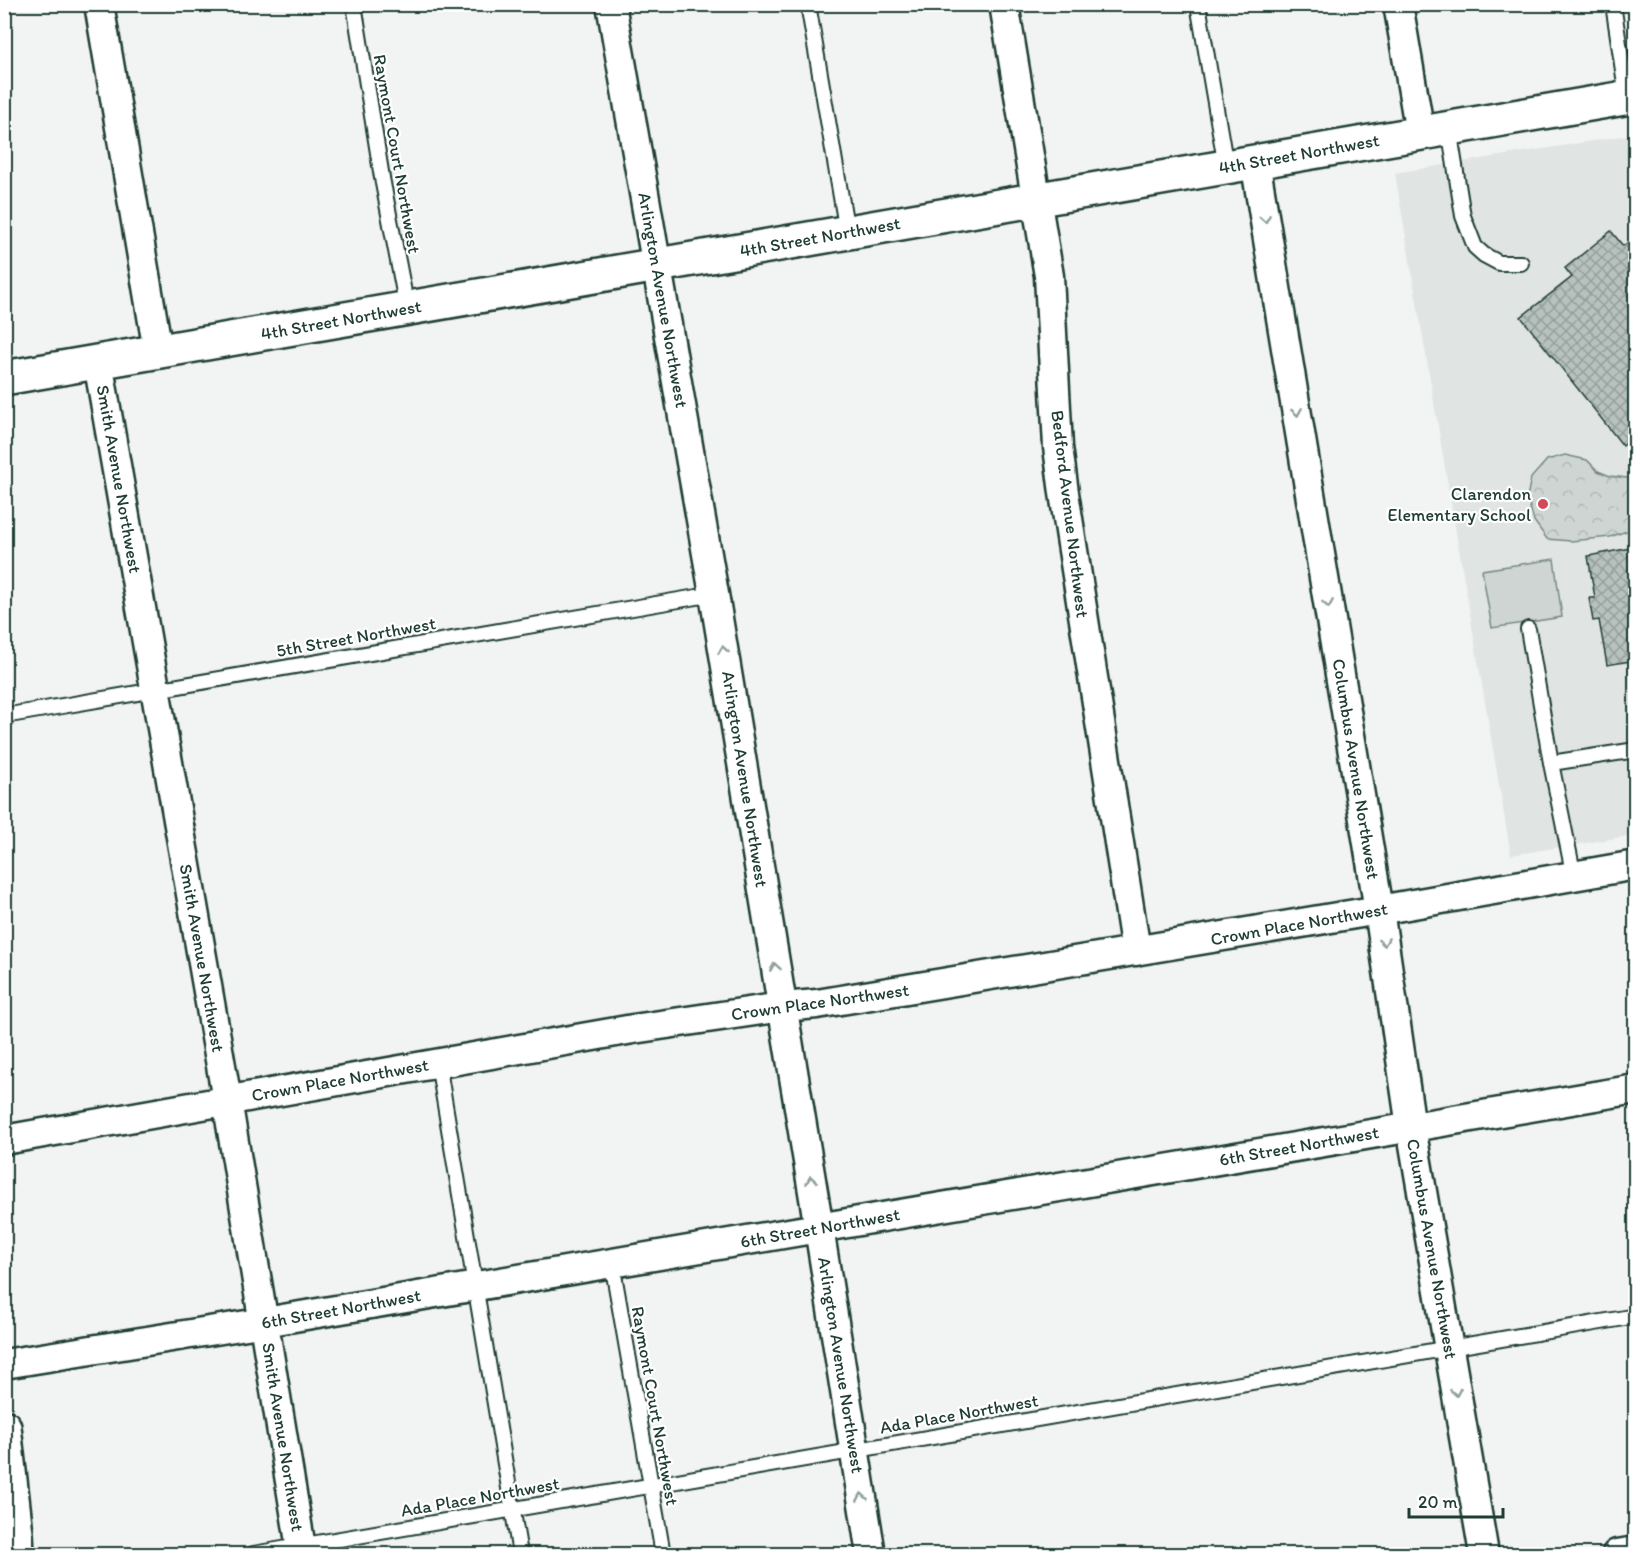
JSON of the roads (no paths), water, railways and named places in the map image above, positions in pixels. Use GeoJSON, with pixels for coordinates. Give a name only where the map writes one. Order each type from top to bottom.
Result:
{"type":"FeatureCollection","features":[{"type":"Feature","properties":{"kind":"street"},"geometry":{"type":"LineString","coordinates":[[99,4],[158,351]]}},
{"type":"Feature","properties":{"kind":"street","name":"Arlington Avenue Northwest"},"geometry":{"type":"LineString","coordinates":[[611,4],[714,594],[871,1554]]}},
{"type":"Feature","properties":{"kind":"street","name":"Bedford Avenue Northwest"},"geometry":{"type":"LineString","coordinates":[[1004,4],[1049,276],[1058,447],[1064,493],[1136,951]]}},
{"type":"Feature","properties":{"kind":"street"},"geometry":{"type":"LineString","coordinates":[[1398,4],[1434,130]]}},
{"type":"Feature","properties":{"kind":"street","name":"4th Street Northwest"},"geometry":{"type":"LineString","coordinates":[[4,378],[1631,96]]}},
{"type":"Feature","properties":{"kind":"street","name":"Columbus Avenue Northwest"},"geometry":{"type":"LineString","coordinates":[[1241,164],[1379,910],[1412,1127],[1484,1554]]}},
{"type":"Feature","properties":{"kind":"street","name":"Smith Avenue Northwest"},"geometry":{"type":"LineString","coordinates":[[98,362],[265,1322],[301,1550]]}},
{"type":"Feature","properties":{"kind":"street","name":"Crown Place Northwest"},"geometry":{"type":"LineString","coordinates":[[4,1140],[633,1029],[817,1004],[1635,865]]}},
{"type":"Feature","properties":{"kind":"street","name":"6th Street Northwest"},"geometry":{"type":"LineString","coordinates":[[4,1364],[265,1322],[1635,1089]]}},
{"type":"Feature","properties":{"kind":"street"},"geometry":{"type":"LineString","coordinates":[[4,1427],[17,1554]]}},
{"type":"Feature","properties":{"kind":"street"},"geometry":{"type":"LineString","coordinates":[[1617,1554],[1635,1551]]}},
{"type":"Feature","properties":{"kind":"lane","name":"Raymont Court Northwest"},"geometry":{"type":"LineString","coordinates":[[354,4],[382,178],[407,308]]}},
{"type":"Feature","properties":{"kind":"lane"},"geometry":{"type":"LineString","coordinates":[[808,4],[847,232]]}},
{"type":"Feature","properties":{"kind":"lane"},"geometry":{"type":"LineString","coordinates":[[1198,4],[1241,164]]}},
{"type":"Feature","properties":{"kind":"lane"},"geometry":{"type":"LineString","coordinates":[[1613,4],[1631,96]]}},
{"type":"Feature","properties":{"kind":"lane"},"geometry":{"type":"LineString","coordinates":[[1434,130],[1475,247],[1499,263],[1521,262]]}},
{"type":"Feature","properties":{"kind":"lane","name":"5th Street Northwest"},"geometry":{"type":"LineString","coordinates":[[4,716],[714,594]]}},
{"type":"Feature","properties":{"kind":"lane"},"geometry":{"type":"LineString","coordinates":[[1528,629],[1551,763],[1574,877]]}},
{"type":"Feature","properties":{"kind":"lane"},"geometry":{"type":"LineString","coordinates":[[1551,763],[1635,750]]}},
{"type":"Feature","properties":{"kind":"lane"},"geometry":{"type":"LineString","coordinates":[[438,1063],[520,1554]]}},
{"type":"Feature","properties":{"kind":"lane","name":"Raymont Court Northwest"},"geometry":{"type":"LineString","coordinates":[[612,1263],[663,1554]]}},
{"type":"Feature","properties":{"kind":"lane","name":"Ada Place Northwest"},"geometry":{"type":"LineString","coordinates":[[253,1554],[301,1550],[854,1450],[1635,1316]]}},
{"type":"Feature","properties":{"kind":"place","name":"Clarendon Elementary School"},"geometry":{"type":"Point","coordinates":[1543,504]}}]}
